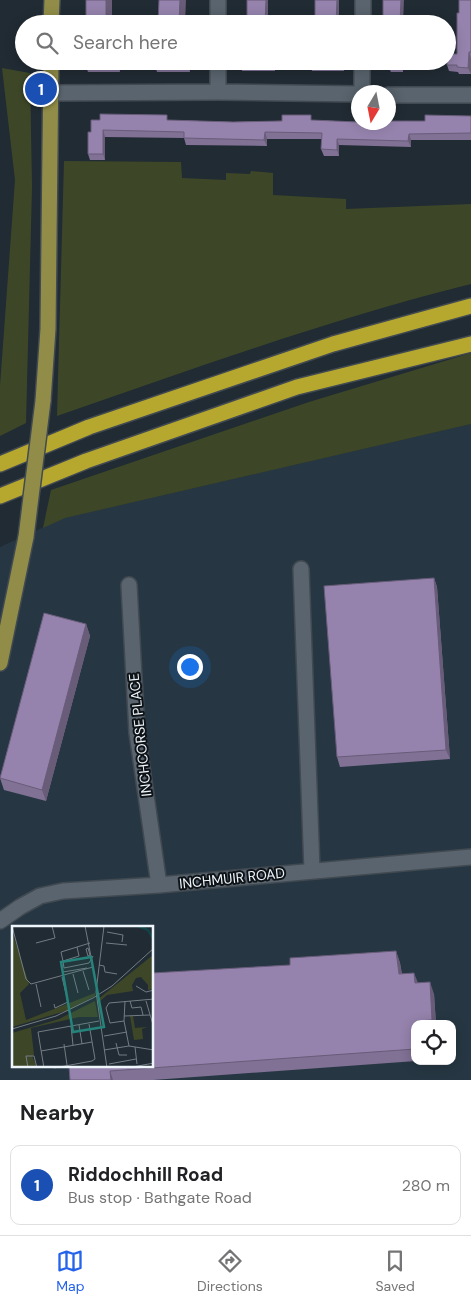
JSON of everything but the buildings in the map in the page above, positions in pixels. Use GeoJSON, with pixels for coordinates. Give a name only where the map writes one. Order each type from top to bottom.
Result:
{"type":"FeatureCollection","features":[{"type":"Feature","properties":{"kind":"highway"},"geometry":{"type":"LineString","coordinates":[[0,464],[89,426],[333,344],[471,306]]}},
{"type":"Feature","properties":{"kind":"highway"},"geometry":{"type":"LineString","coordinates":[[0,496],[86,461],[297,387],[471,344]]}},
{"type":"Feature","properties":{"kind":"main road"},"geometry":{"type":"LineString","coordinates":[[51,15],[52,0]]}},
{"type":"Feature","properties":{"kind":"main road"},"geometry":{"type":"LineString","coordinates":[[0,663],[26,537],[43,401],[48,330],[51,70]]}},
{"type":"Feature","properties":{"kind":"street"},"geometry":{"type":"LineString","coordinates":[[218,0],[218,15]]}},
{"type":"Feature","properties":{"kind":"street"},"geometry":{"type":"LineString","coordinates":[[362,15],[363,0]]}},
{"type":"Feature","properties":{"kind":"street"},"geometry":{"type":"LineString","coordinates":[[218,70],[218,92]]}},
{"type":"Feature","properties":{"kind":"street"},"geometry":{"type":"LineString","coordinates":[[362,70],[362,85]]}},
{"type":"Feature","properties":{"kind":"street"},"geometry":{"type":"LineString","coordinates":[[51,93],[218,92],[351,94]]}},
{"type":"Feature","properties":{"kind":"street"},"geometry":{"type":"LineString","coordinates":[[396,94],[471,95]]}},
{"type":"Feature","properties":{"kind":"street"},"geometry":{"type":"LineString","coordinates":[[301,569],[312,870]]}},
{"type":"Feature","properties":{"kind":"street","name":"INCHCORSE PLACE"},"geometry":{"type":"LineString","coordinates":[[129,585],[137,734],[159,885]]}},
{"type":"Feature","properties":{"kind":"street","name":"INCHMUIR ROAD"},"geometry":{"type":"LineString","coordinates":[[0,921],[40,896],[63,892],[471,857]]}},
{"type":"Feature","properties":{"kind":"shaded area"},"geometry":{"type":"Polygon","coordinates":[[[471,424],[471,1080],[0,1080],[0,547],[64,518],[471,424]]]}},
{"type":"Feature","properties":{"kind":"green space"},"geometry":{"type":"Polygon","coordinates":[[[2,68],[30,73],[32,187],[26,423],[0,436],[0,386],[15,180],[2,68]]]}},
{"type":"Feature","properties":{"kind":"green space"},"geometry":{"type":"Polygon","coordinates":[[[64,161],[181,162],[182,178],[226,180],[226,173],[250,174],[251,171],[273,173],[273,195],[346,199],[346,209],[471,204],[471,284],[314,329],[57,416],[64,161]]]}},
{"type":"Feature","properties":{"kind":"green space"},"geometry":{"type":"Polygon","coordinates":[[[471,353],[471,424],[65,518],[43,528],[51,490],[309,402],[471,353]]]}},
{"type":"Feature","properties":{"kind":"place","name":"Riddochhill Road"},"geometry":{"type":"Point","coordinates":[41,89]}}]}
